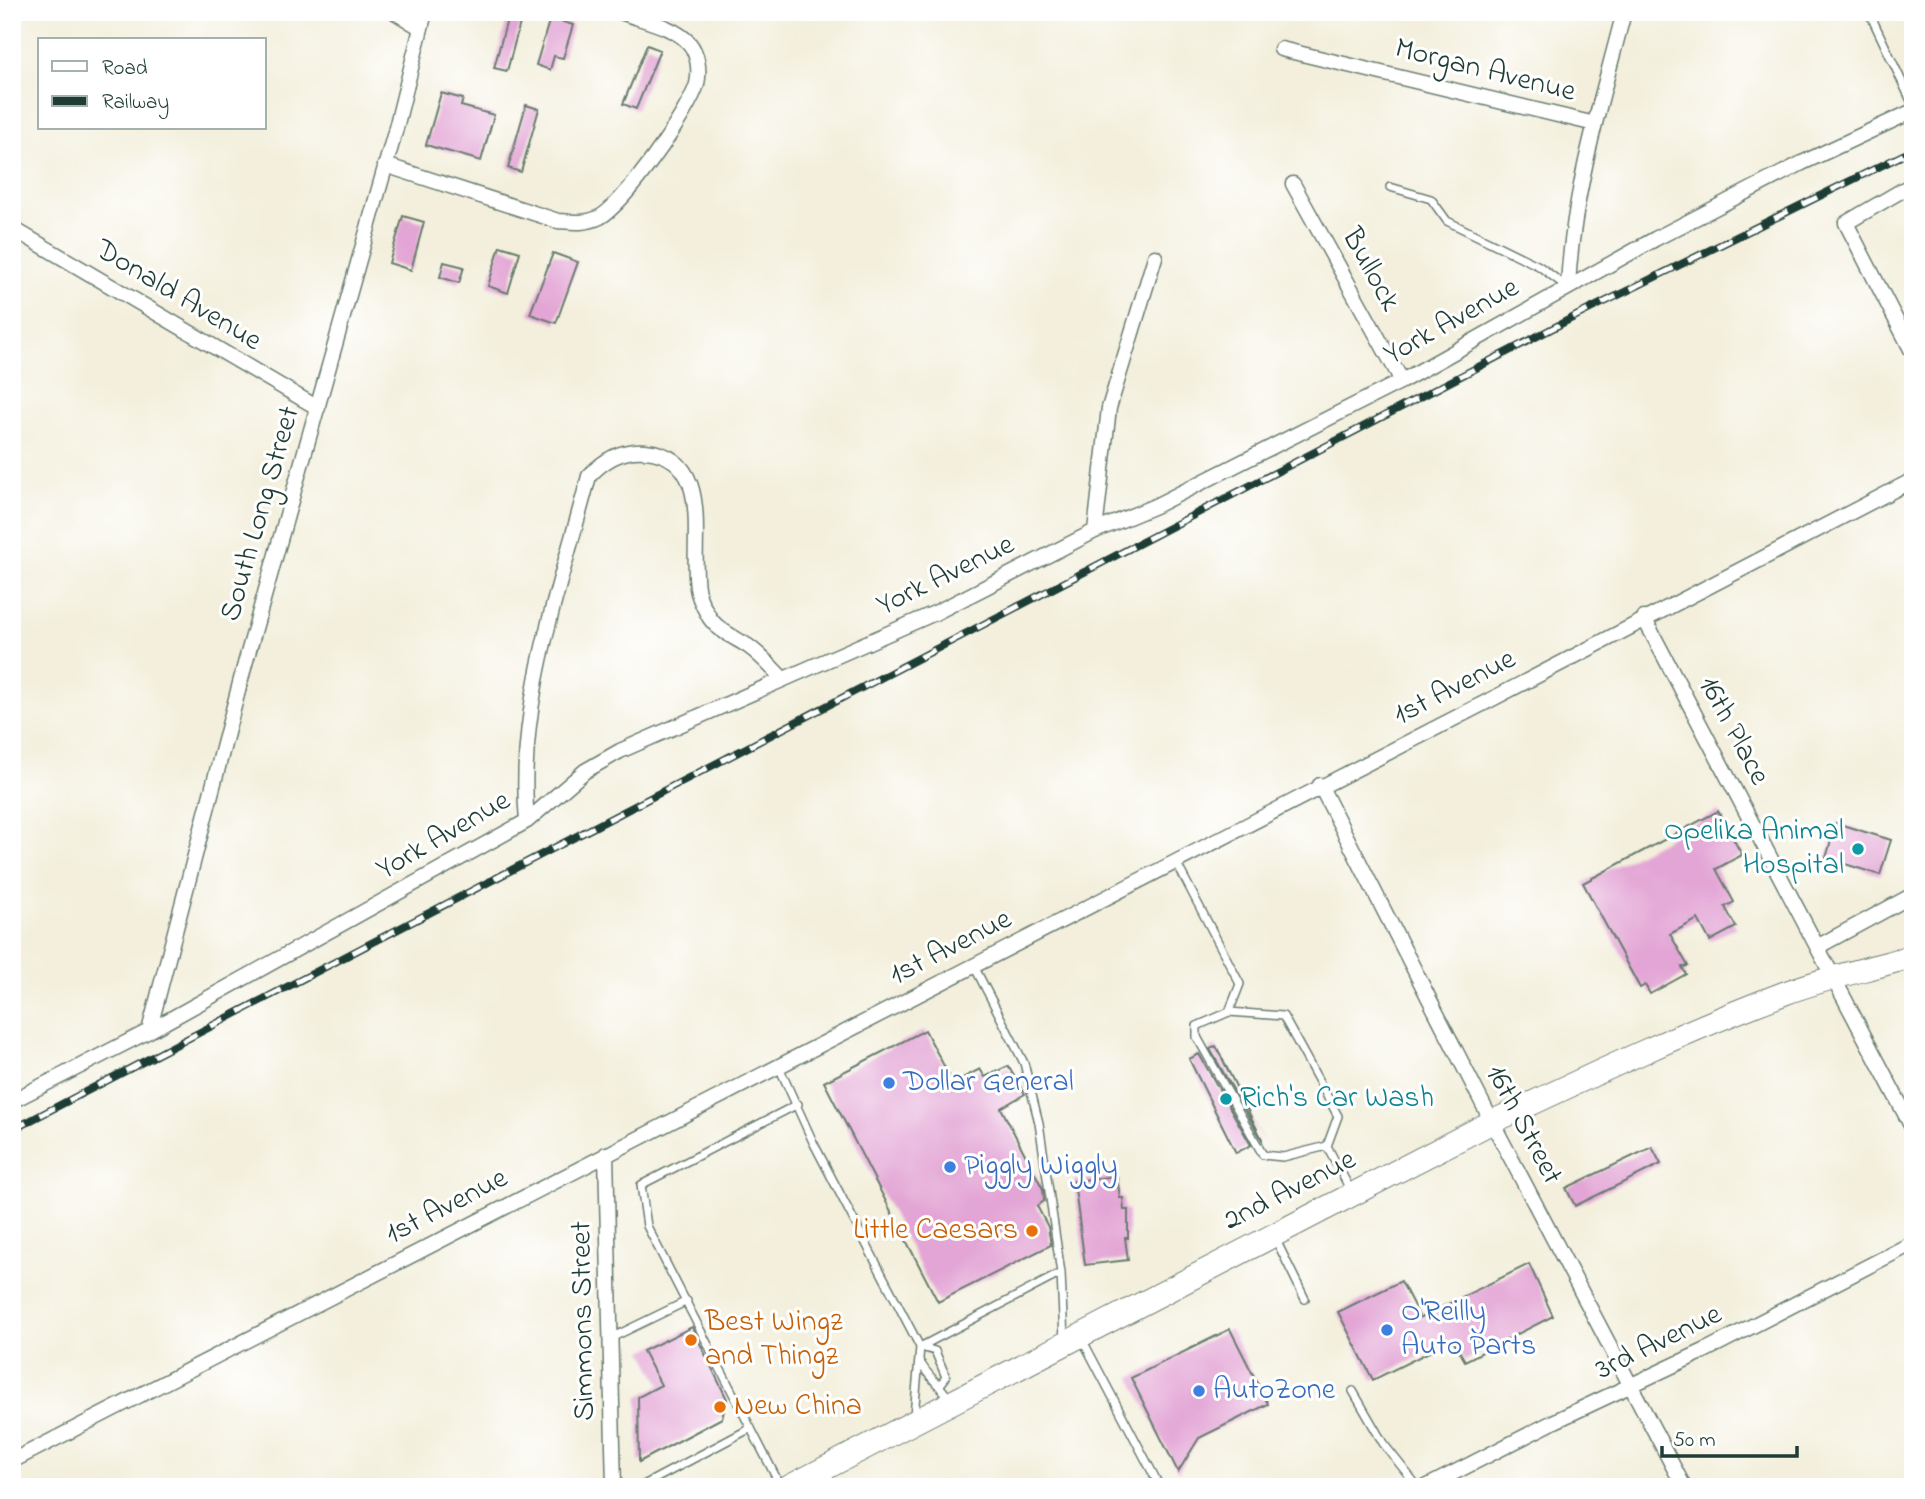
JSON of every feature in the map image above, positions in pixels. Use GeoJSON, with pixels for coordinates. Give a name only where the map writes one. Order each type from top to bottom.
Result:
{"type":"FeatureCollection","features":[{"type":"Feature","properties":{"kind":"main road","name":"2nd Avenue"},"geometry":{"type":"LineString","coordinates":[[789,1487],[913,1421],[946,1394],[1072,1340],[1492,1122],[1639,1054],[1784,993],[1832,976],[1913,956]]}},
{"type":"Feature","properties":{"kind":"street"},"geometry":{"type":"LineString","coordinates":[[395,12],[421,28]]}},
{"type":"Feature","properties":{"kind":"street","name":"South Long Street"},"geometry":{"type":"LineString","coordinates":[[149,1031],[242,677],[425,12]]}},
{"type":"Feature","properties":{"kind":"street"},"geometry":{"type":"LineString","coordinates":[[385,165],[558,220],[578,223],[598,218],[615,206],[653,157],[689,103],[697,83],[698,62],[689,43],[672,31],[621,12]]}},
{"type":"Feature","properties":{"kind":"street"},"geometry":{"type":"LineString","coordinates":[[1568,287],[1570,245],[1595,124],[1624,12]]}},
{"type":"Feature","properties":{"kind":"street","name":"Morgan Avenue"},"geometry":{"type":"LineString","coordinates":[[1281,49],[1595,124]]}},
{"type":"Feature","properties":{"kind":"street","name":"York Avenue"},"geometry":{"type":"LineString","coordinates":[[12,1101],[149,1031],[527,821],[585,771],[620,751],[937,612],[1095,531],[1155,506],[1402,381],[1568,287],[1802,163],[1913,111]]}},
{"type":"Feature","properties":{"kind":"street","name":"Bullock"},"geometry":{"type":"LineString","coordinates":[[1293,184],[1402,381]]}},
{"type":"Feature","properties":{"kind":"street"},"geometry":{"type":"LineString","coordinates":[[1913,184],[1846,223],[1913,353]]}},
{"type":"Feature","properties":{"kind":"street","name":"Donald Avenue"},"geometry":{"type":"LineString","coordinates":[[12,228],[318,408]]}},
{"type":"Feature","properties":{"kind":"street"},"geometry":{"type":"LineString","coordinates":[[1095,531],[1109,408],[1155,257]]}},
{"type":"Feature","properties":{"kind":"street"},"geometry":{"type":"LineString","coordinates":[[527,821],[524,787],[528,729],[541,660],[589,476],[601,463],[637,450],[656,452],[675,460],[688,474],[694,495],[697,590],[709,617],[730,636],[749,646],[783,679]]}},
{"type":"Feature","properties":{"kind":"street","name":"1st Avenue"},"geometry":{"type":"LineString","coordinates":[[12,1461],[1913,480]]}},
{"type":"Feature","properties":{"kind":"street","name":"16th Place"},"geometry":{"type":"LineString","coordinates":[[1644,618],[1913,1129]]}},
{"type":"Feature","properties":{"kind":"street","name":"16th Street"},"geometry":{"type":"LineString","coordinates":[[1320,785],[1492,1122],[1684,1487]]}},
{"type":"Feature","properties":{"kind":"street"},"geometry":{"type":"LineString","coordinates":[[1817,947],[1913,895]]}},
{"type":"Feature","properties":{"kind":"street","name":"Simmons Street"},"geometry":{"type":"LineString","coordinates":[[606,1154],[614,1487]]}},
{"type":"Feature","properties":{"kind":"street","name":"3rd Avenue"},"geometry":{"type":"LineString","coordinates":[[1426,1487],[1555,1420],[1631,1387],[1913,1243]]}},
{"type":"Feature","properties":{"kind":"lane"},"geometry":{"type":"LineString","coordinates":[[1869,12],[1913,105]]}},
{"type":"Feature","properties":{"kind":"lane"},"geometry":{"type":"LineString","coordinates":[[1390,187],[1431,199],[1447,221],[1539,266],[1568,287]]}},
{"type":"Feature","properties":{"kind":"lane"},"geometry":{"type":"LineString","coordinates":[[1175,862],[1240,984],[1229,1012]]}},
{"type":"Feature","properties":{"kind":"lane"},"geometry":{"type":"LineString","coordinates":[[974,966],[1024,1063],[1039,1123],[1072,1340],[1160,1487]]}},
{"type":"Feature","properties":{"kind":"lane"},"geometry":{"type":"LineString","coordinates":[[1327,1146],[1283,1157],[1263,1155],[1197,1037],[1197,1026],[1229,1012],[1283,1016],[1338,1116],[1327,1146],[1353,1195]]}},
{"type":"Feature","properties":{"kind":"lane"},"geometry":{"type":"LineString","coordinates":[[779,1066],[813,1142],[920,1347],[913,1421]]}},
{"type":"Feature","properties":{"kind":"lane"},"geometry":{"type":"LineString","coordinates":[[781,1487],[647,1226],[642,1185],[798,1104]]}},
{"type":"Feature","properties":{"kind":"lane"},"geometry":{"type":"LineString","coordinates":[[1273,1236],[1305,1299]]}},
{"type":"Feature","properties":{"kind":"lane"},"geometry":{"type":"LineString","coordinates":[[920,1347],[1061,1273]]}},
{"type":"Feature","properties":{"kind":"lane"},"geometry":{"type":"LineString","coordinates":[[611,1338],[687,1301]]}},
{"type":"Feature","properties":{"kind":"lane"},"geometry":{"type":"LineString","coordinates":[[920,1347],[934,1351],[944,1369],[946,1394]]}},
{"type":"Feature","properties":{"kind":"lane"},"geometry":{"type":"LineString","coordinates":[[920,1362],[929,1378],[946,1394]]}},
{"type":"Feature","properties":{"kind":"lane"},"geometry":{"type":"LineString","coordinates":[[1353,1391],[1383,1443],[1418,1487]]}},
{"type":"Feature","properties":{"kind":"lane"},"geometry":{"type":"LineString","coordinates":[[640,1487],[751,1428]]}},
{"type":"Feature","properties":{"kind":"building"},"geometry":{"type":"Polygon","coordinates":[[[509,12],[523,12],[507,71],[494,68],[509,12]]]}},
{"type":"Feature","properties":{"kind":"building"},"geometry":{"type":"Polygon","coordinates":[[[550,18],[573,25],[563,58],[554,56],[550,70],[536,65],[550,18]]]}},
{"type":"Feature","properties":{"kind":"building"},"geometry":{"type":"Polygon","coordinates":[[[647,45],[660,50],[636,109],[623,104],[647,45]]]}},
{"type":"Feature","properties":{"kind":"building"},"geometry":{"type":"Polygon","coordinates":[[[441,93],[463,99],[461,106],[494,115],[481,161],[426,145],[441,93]]]}},
{"type":"Feature","properties":{"kind":"building"},"geometry":{"type":"Polygon","coordinates":[[[526,105],[539,109],[521,172],[508,168],[526,105]]]}},
{"type":"Feature","properties":{"kind":"building"},"geometry":{"type":"Polygon","coordinates":[[[403,216],[424,222],[411,270],[389,263],[403,216]]]}},
{"type":"Feature","properties":{"kind":"building"},"geometry":{"type":"Polygon","coordinates":[[[500,246],[520,252],[508,293],[488,286],[500,246]]]}},
{"type":"Feature","properties":{"kind":"building"},"geometry":{"type":"Polygon","coordinates":[[[553,253],[578,262],[556,323],[530,314],[553,253]]]}},
{"type":"Feature","properties":{"kind":"building"},"geometry":{"type":"Polygon","coordinates":[[[444,262],[464,267],[459,283],[440,277],[444,262]]]}},
{"type":"Feature","properties":{"kind":"building"},"geometry":{"type":"Polygon","coordinates":[[[1718,811],[1742,855],[1716,869],[1734,902],[1725,907],[1736,927],[1710,941],[1698,919],[1670,934],[1688,966],[1682,967],[1686,974],[1650,994],[1645,985],[1640,988],[1583,883],[1718,811]]]}},
{"type":"Feature","properties":{"kind":"building","name":"Opelika Animal Hospital"},"geometry":{"type":"Polygon","coordinates":[[[1836,823],[1891,840],[1880,875],[1826,858],[1836,823]]]}},
{"type":"Feature","properties":{"kind":"building","name":"Piggly Wiggly"},"geometry":{"type":"Polygon","coordinates":[[[925,1030],[953,1083],[980,1069],[985,1077],[1008,1066],[1025,1094],[1001,1108],[1043,1189],[1044,1201],[1037,1206],[1048,1227],[1051,1245],[938,1302],[824,1082],[925,1030]]]}},
{"type":"Feature","properties":{"kind":"building"},"geometry":{"type":"Polygon","coordinates":[[[1216,1046],[1262,1139],[1262,1140],[1210,1049],[1216,1046]]]}},
{"type":"Feature","properties":{"kind":"building"},"geometry":{"type":"Polygon","coordinates":[[[1199,1054],[1251,1145],[1236,1153],[1189,1059],[1199,1054]]]}},
{"type":"Feature","properties":{"kind":"building"},"geometry":{"type":"Polygon","coordinates":[[[1652,1147],[1661,1164],[1575,1206],[1566,1188],[1652,1147]]]}},
{"type":"Feature","properties":{"kind":"building"},"geometry":{"type":"Polygon","coordinates":[[[1117,1176],[1120,1198],[1123,1198],[1124,1210],[1128,1210],[1128,1238],[1125,1238],[1128,1260],[1085,1265],[1074,1181],[1117,1176]]]}},
{"type":"Feature","properties":{"kind":"building"},"geometry":{"type":"Polygon","coordinates":[[[1529,1264],[1553,1316],[1465,1361],[1453,1340],[1373,1380],[1338,1312],[1401,1281],[1420,1318],[1529,1264]]]}},
{"type":"Feature","properties":{"kind":"building"},"geometry":{"type":"Polygon","coordinates":[[[692,1327],[727,1399],[722,1418],[639,1462],[638,1397],[661,1385],[643,1351],[692,1327]]]}},
{"type":"Feature","properties":{"kind":"building","name":"AutoZone"},"geometry":{"type":"Polygon","coordinates":[[[1230,1329],[1268,1404],[1199,1438],[1178,1472],[1131,1378],[1230,1329]]]}},
{"type":"Feature","properties":{"kind":"railway"},"geometry":{"type":"LineString","coordinates":[[12,1130],[1578,315],[1913,150]]}},
{"type":"Feature","properties":{"kind":"place","name":"Opelika Animal Hospital"},"geometry":{"type":"Point","coordinates":[1858,849]}},
{"type":"Feature","properties":{"kind":"place","name":"Dollar General"},"geometry":{"type":"Point","coordinates":[889,1083]}},
{"type":"Feature","properties":{"kind":"place","name":"Rich's Car Wash"},"geometry":{"type":"Point","coordinates":[1226,1099]}},
{"type":"Feature","properties":{"kind":"place","name":"Piggly Wiggly"},"geometry":{"type":"Point","coordinates":[950,1167]}},
{"type":"Feature","properties":{"kind":"place","name":"Little Caesars"},"geometry":{"type":"Point","coordinates":[1032,1231]}},
{"type":"Feature","properties":{"kind":"place","name":"O'Reilly Auto Parts"},"geometry":{"type":"Point","coordinates":[1387,1330]}},
{"type":"Feature","properties":{"kind":"place","name":"Best Wingz and Thingz"},"geometry":{"type":"Point","coordinates":[691,1340]}},
{"type":"Feature","properties":{"kind":"place","name":"AutoZone"},"geometry":{"type":"Point","coordinates":[1199,1391]}},
{"type":"Feature","properties":{"kind":"place","name":"New China"},"geometry":{"type":"Point","coordinates":[720,1407]}}]}
